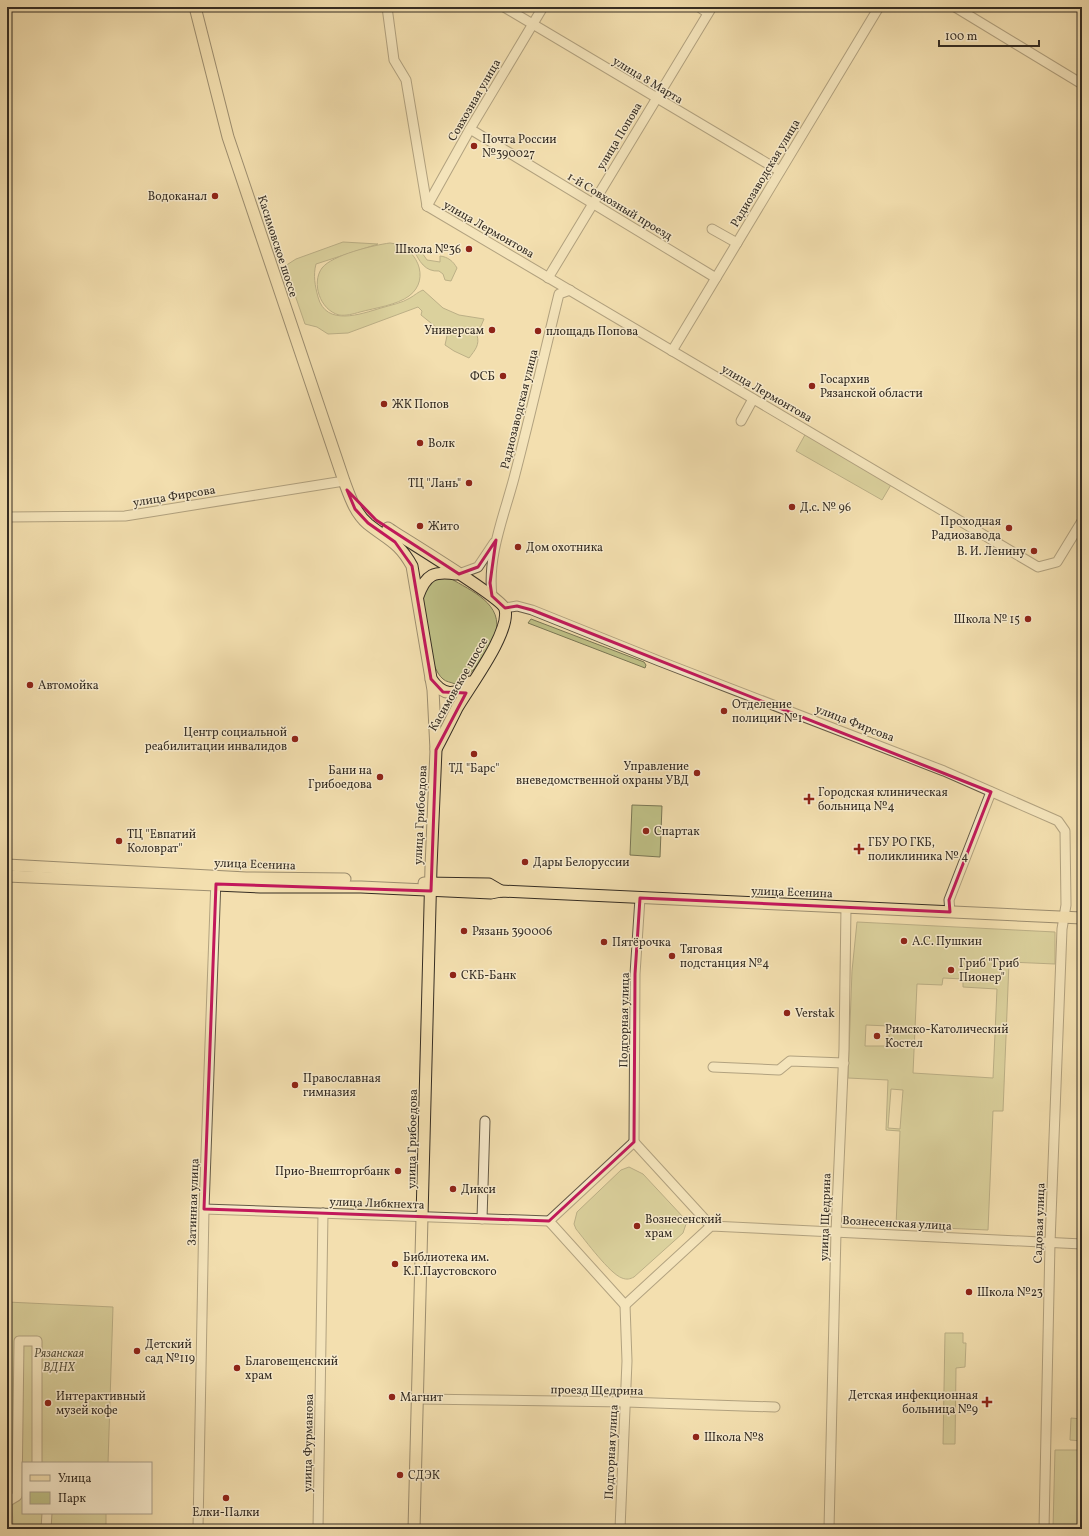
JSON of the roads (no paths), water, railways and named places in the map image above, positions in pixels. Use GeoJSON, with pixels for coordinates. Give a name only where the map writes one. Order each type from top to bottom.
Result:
{"type":"FeatureCollection","features":[{"type":"Feature","properties":{"kind":"main road","name":"Касимовское шоссе"},"geometry":{"type":"LineString","coordinates":[[195,7],[228,137],[346,486],[355,509],[368,523],[395,542],[405,553],[412,566],[417,598],[436,687],[436,750]]}},
{"type":"Feature","properties":{"kind":"main road","name":"Касимовское шоссе"},"geometry":{"type":"LineString","coordinates":[[346,486],[365,511],[376,520],[492,596],[505,608],[505,620],[498,642],[457,708],[436,750]]}},
{"type":"Feature","properties":{"kind":"main road"},"geometry":{"type":"LineString","coordinates":[[417,598],[422,583],[430,576],[442,572],[459,574]]}},
{"type":"Feature","properties":{"kind":"main road"},"geometry":{"type":"LineString","coordinates":[[436,687],[453,692],[463,689],[478,674]]}},
{"type":"Feature","properties":{"kind":"main road"},"geometry":{"type":"LineString","coordinates":[[436,687],[457,708]]}},
{"type":"Feature","properties":{"kind":"main road","name":"улица Грибоедова"},"geometry":{"type":"LineString","coordinates":[[414,1529],[430,887],[436,750]]}},
{"type":"Feature","properties":{"kind":"main road","name":"улица Есенина"},"geometry":{"type":"LineString","coordinates":[[7,865],[216,880],[260,887],[430,887],[491,893],[501,891],[1082,918]]}},
{"type":"Feature","properties":{"kind":"main road","name":"улица Есенина"},"geometry":{"type":"LineString","coordinates":[[7,876],[216,880]]}},
{"type":"Feature","properties":{"kind":"street"},"geometry":{"type":"LineString","coordinates":[[387,7],[394,60],[406,80],[426,206]]}},
{"type":"Feature","properties":{"kind":"street","name":"улица 8 Марта"},"geometry":{"type":"LineString","coordinates":[[504,7],[780,172]]}},
{"type":"Feature","properties":{"kind":"street","name":"Совхозная улица"},"geometry":{"type":"LineString","coordinates":[[426,206],[543,7]]}},
{"type":"Feature","properties":{"kind":"street"},"geometry":{"type":"LineString","coordinates":[[699,7],[710,10]]}},
{"type":"Feature","properties":{"kind":"street","name":"Радиозаводская улица"},"geometry":{"type":"LineString","coordinates":[[672,351],[879,7]]}},
{"type":"Feature","properties":{"kind":"street"},"geometry":{"type":"LineString","coordinates":[[955,7],[1082,84]]}},
{"type":"Feature","properties":{"kind":"street","name":"улица Попова"},"geometry":{"type":"LineString","coordinates":[[548,278],[710,10]]}},
{"type":"Feature","properties":{"kind":"street","name":"1-й Совхозный проезд"},"geometry":{"type":"LineString","coordinates":[[470,129],[716,278]]}},
{"type":"Feature","properties":{"kind":"street","name":"улица Лермонтова"},"geometry":{"type":"LineString","coordinates":[[426,206],[1038,567],[1057,562],[1082,521]]}},
{"type":"Feature","properties":{"kind":"street"},"geometry":{"type":"LineString","coordinates":[[712,229],[737,243]]}},
{"type":"Feature","properties":{"kind":"street","name":"Радиозаводская улица"},"geometry":{"type":"LineString","coordinates":[[496,540],[510,494],[559,294],[570,290]]}},
{"type":"Feature","properties":{"kind":"street"},"geometry":{"type":"LineString","coordinates":[[741,421],[753,399]]}},
{"type":"Feature","properties":{"kind":"street","name":"улица Фирсова"},"geometry":{"type":"LineString","coordinates":[[7,517],[125,516],[346,486]]}},
{"type":"Feature","properties":{"kind":"street"},"geometry":{"type":"LineString","coordinates":[[459,574],[478,567],[496,540]]}},
{"type":"Feature","properties":{"kind":"street"},"geometry":{"type":"LineString","coordinates":[[492,596],[491,574],[496,540]]}},
{"type":"Feature","properties":{"kind":"street","name":"улица Фирсова"},"geometry":{"type":"LineString","coordinates":[[505,608],[518,606],[532,610],[659,661],[900,754],[1058,821],[1065,831],[1066,882],[1064,917]]}},
{"type":"Feature","properties":{"kind":"street"},"geometry":{"type":"LineString","coordinates":[[950,912],[950,900],[991,792]]}},
{"type":"Feature","properties":{"kind":"street","name":"Затинная улица"},"geometry":{"type":"LineString","coordinates":[[198,1529],[204,1209],[216,880]]}},
{"type":"Feature","properties":{"kind":"street","name":"Подгорная улица"},"geometry":{"type":"LineString","coordinates":[[634,1142],[635,974],[640,898]]}},
{"type":"Feature","properties":{"kind":"street","name":"улица Щедрина"},"geometry":{"type":"LineString","coordinates":[[829,1529],[836,1232],[844,1063],[846,907]]}},
{"type":"Feature","properties":{"kind":"street","name":"Садовая улица"},"geometry":{"type":"LineString","coordinates":[[1044,1529],[1050,1243],[1062,930],[1064,917]]}},
{"type":"Feature","properties":{"kind":"street"},"geometry":{"type":"LineString","coordinates":[[713,1067],[779,1070],[790,1061],[844,1063]]}},
{"type":"Feature","properties":{"kind":"street"},"geometry":{"type":"LineString","coordinates":[[482,1219],[484,1121]]}},
{"type":"Feature","properties":{"kind":"street"},"geometry":{"type":"LineString","coordinates":[[634,1142],[711,1226],[625,1305],[550,1221],[634,1142]]}},
{"type":"Feature","properties":{"kind":"street","name":"улица Либкнехта"},"geometry":{"type":"LineString","coordinates":[[204,1209],[550,1221]]}},
{"type":"Feature","properties":{"kind":"street","name":"улица Фурманова"},"geometry":{"type":"LineString","coordinates":[[318,1529],[323,1213]]}},
{"type":"Feature","properties":{"kind":"street","name":"Вознесенская улица"},"geometry":{"type":"LineString","coordinates":[[711,1226],[1082,1244]]}},
{"type":"Feature","properties":{"kind":"street","name":"Подгорная улица"},"geometry":{"type":"LineString","coordinates":[[620,1529],[627,1361],[625,1305]]}},
{"type":"Feature","properties":{"kind":"street"},"geometry":{"type":"LineString","coordinates":[[8,1529],[7,1502],[17,1496],[20,1487],[19,1341],[37,1341],[37,1462]]}},
{"type":"Feature","properties":{"kind":"street","name":"проезд Щедрина"},"geometry":{"type":"LineString","coordinates":[[418,1399],[626,1402],[776,1407]]}},
{"type":"Feature","properties":{"kind":"street"},"geometry":{"type":"LineString","coordinates":[[46,1529],[47,1514]]}},
{"type":"Feature","properties":{"kind":"place","name":"Почта России №390027"},"geometry":{"type":"Point","coordinates":[474,146]}},
{"type":"Feature","properties":{"kind":"place","name":"Водоканал"},"geometry":{"type":"Point","coordinates":[215,196]}},
{"type":"Feature","properties":{"kind":"place","name":"Школа №36"},"geometry":{"type":"Point","coordinates":[469,249]}},
{"type":"Feature","properties":{"kind":"place","name":"Универсам"},"geometry":{"type":"Point","coordinates":[492,330]}},
{"type":"Feature","properties":{"kind":"place","name":"площадь Попова"},"geometry":{"type":"Point","coordinates":[538,331]}},
{"type":"Feature","properties":{"kind":"place","name":"ФСБ"},"geometry":{"type":"Point","coordinates":[503,376]}},
{"type":"Feature","properties":{"kind":"place","name":"Госархив Рязанской области"},"geometry":{"type":"Point","coordinates":[812,386]}},
{"type":"Feature","properties":{"kind":"place","name":"ЖК Попов"},"geometry":{"type":"Point","coordinates":[384,404]}},
{"type":"Feature","properties":{"kind":"place","name":"Волк"},"geometry":{"type":"Point","coordinates":[420,443]}},
{"type":"Feature","properties":{"kind":"place","name":"ТЦ \"Лань\""},"geometry":{"type":"Point","coordinates":[469,483]}},
{"type":"Feature","properties":{"kind":"place","name":"Д.с. № 96"},"geometry":{"type":"Point","coordinates":[792,507]}},
{"type":"Feature","properties":{"kind":"place","name":"Жито"},"geometry":{"type":"Point","coordinates":[420,526]}},
{"type":"Feature","properties":{"kind":"place","name":"Проходная Радиозавода"},"geometry":{"type":"Point","coordinates":[1009,528]}},
{"type":"Feature","properties":{"kind":"place","name":"Дом охотника"},"geometry":{"type":"Point","coordinates":[518,547]}},
{"type":"Feature","properties":{"kind":"place","name":"В. И. Ленину"},"geometry":{"type":"Point","coordinates":[1034,551]}},
{"type":"Feature","properties":{"kind":"place","name":"Школа № 15"},"geometry":{"type":"Point","coordinates":[1028,619]}},
{"type":"Feature","properties":{"kind":"place","name":"Автомойка"},"geometry":{"type":"Point","coordinates":[30,685]}},
{"type":"Feature","properties":{"kind":"place","name":"Отделение полиции №1"},"geometry":{"type":"Point","coordinates":[724,711]}},
{"type":"Feature","properties":{"kind":"place","name":"Центр социальной реабилитации инвалидов"},"geometry":{"type":"Point","coordinates":[295,739]}},
{"type":"Feature","properties":{"kind":"place","name":"ТД \"Барс\""},"geometry":{"type":"Point","coordinates":[474,754]}},
{"type":"Feature","properties":{"kind":"place","name":"Управление вневедомственной охраны УВД"},"geometry":{"type":"Point","coordinates":[697,773]}},
{"type":"Feature","properties":{"kind":"place","name":"Бани на Грибоедова"},"geometry":{"type":"Point","coordinates":[380,777]}},
{"type":"Feature","properties":{"kind":"place","name":"Городская клиническая больница №4"},"geometry":{"type":"Point","coordinates":[809,799]}},
{"type":"Feature","properties":{"kind":"place","name":"Спартак"},"geometry":{"type":"Point","coordinates":[646,831]}},
{"type":"Feature","properties":{"kind":"place","name":"ТЦ \"Евпатий Коловрат\""},"geometry":{"type":"Point","coordinates":[119,841]}},
{"type":"Feature","properties":{"kind":"place","name":"ГБУ РО ГКБ, поликлиника № 4"},"geometry":{"type":"Point","coordinates":[859,849]}},
{"type":"Feature","properties":{"kind":"place","name":"Дары Белоруссии"},"geometry":{"type":"Point","coordinates":[525,862]}},
{"type":"Feature","properties":{"kind":"place","name":"Рязань 390006"},"geometry":{"type":"Point","coordinates":[464,931]}},
{"type":"Feature","properties":{"kind":"place","name":"А.С. Пушкин"},"geometry":{"type":"Point","coordinates":[904,941]}},
{"type":"Feature","properties":{"kind":"place","name":"Пятёрочка"},"geometry":{"type":"Point","coordinates":[604,942]}},
{"type":"Feature","properties":{"kind":"place","name":"Тяговая подстанция №4"},"geometry":{"type":"Point","coordinates":[672,956]}},
{"type":"Feature","properties":{"kind":"place","name":"Гриб \"Гриб Пионер\""},"geometry":{"type":"Point","coordinates":[951,970]}},
{"type":"Feature","properties":{"kind":"place","name":"СКБ-Банк"},"geometry":{"type":"Point","coordinates":[453,975]}},
{"type":"Feature","properties":{"kind":"place","name":"Verstak"},"geometry":{"type":"Point","coordinates":[787,1013]}},
{"type":"Feature","properties":{"kind":"place","name":"Римско-Католический Костел"},"geometry":{"type":"Point","coordinates":[877,1036]}},
{"type":"Feature","properties":{"kind":"place","name":"Православная гимназия"},"geometry":{"type":"Point","coordinates":[295,1085]}},
{"type":"Feature","properties":{"kind":"place","name":"Прио-Внешторгбанк"},"geometry":{"type":"Point","coordinates":[398,1171]}},
{"type":"Feature","properties":{"kind":"place","name":"Дикси"},"geometry":{"type":"Point","coordinates":[453,1189]}},
{"type":"Feature","properties":{"kind":"place","name":"Вознесенский храм"},"geometry":{"type":"Point","coordinates":[637,1226]}},
{"type":"Feature","properties":{"kind":"place","name":"Библиотека им. К.Г.Паустовского"},"geometry":{"type":"Point","coordinates":[395,1264]}},
{"type":"Feature","properties":{"kind":"place","name":"Школа №23"},"geometry":{"type":"Point","coordinates":[969,1292]}},
{"type":"Feature","properties":{"kind":"place","name":"Детский сад №119"},"geometry":{"type":"Point","coordinates":[137,1351]}},
{"type":"Feature","properties":{"kind":"place","name":"Благовещенский храм"},"geometry":{"type":"Point","coordinates":[237,1368]}},
{"type":"Feature","properties":{"kind":"place","name":"Магнит"},"geometry":{"type":"Point","coordinates":[392,1397]}},
{"type":"Feature","properties":{"kind":"place","name":"Детская инфекционная больница №9"},"geometry":{"type":"Point","coordinates":[987,1402]}},
{"type":"Feature","properties":{"kind":"place","name":"Интерактивный музей кофе"},"geometry":{"type":"Point","coordinates":[48,1403]}},
{"type":"Feature","properties":{"kind":"place","name":"Школа №8"},"geometry":{"type":"Point","coordinates":[696,1437]}},
{"type":"Feature","properties":{"kind":"place","name":"СДЭК"},"geometry":{"type":"Point","coordinates":[400,1475]}},
{"type":"Feature","properties":{"kind":"place","name":"Елки-Палки"},"geometry":{"type":"Point","coordinates":[226,1498]}},
{"type":"Feature","properties":{"kind":"park label","name":"Рязанская ВДНХ"},"geometry":{"type":"Point","coordinates":[59,1360]}}]}
